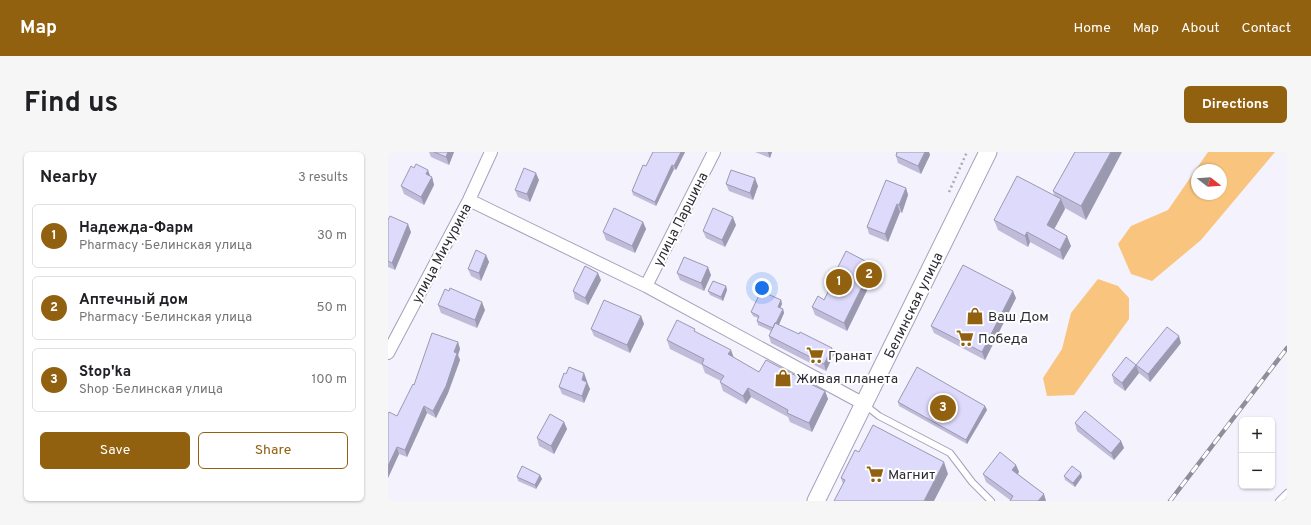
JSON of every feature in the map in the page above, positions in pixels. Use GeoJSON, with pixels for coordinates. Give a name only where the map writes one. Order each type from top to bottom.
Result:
{"type":"FeatureCollection","features":[{"type":"Feature","properties":{"kind":"main road","name":"Белинская улица"},"geometry":{"type":"LineString","coordinates":[[816,501],[988,152]]}},
{"type":"Feature","properties":{"kind":"street","name":"улица Мичурина"},"geometry":{"type":"LineString","coordinates":[[388,353],[469,200],[491,152]]}},
{"type":"Feature","properties":{"kind":"street","name":"улица Паршина"},"geometry":{"type":"LineString","coordinates":[[646,286],[714,152]]}},
{"type":"Feature","properties":{"kind":"street"},"geometry":{"type":"LineString","coordinates":[[469,200],[646,286],[864,404]]}},
{"type":"Feature","properties":{"kind":"lane"},"geometry":{"type":"LineString","coordinates":[[864,404],[879,416],[950,453],[972,482],[991,501]]}},
{"type":"Feature","properties":{"kind":"lane"},"geometry":{"type":"LineString","coordinates":[[1279,501],[1287,493]]}},
{"type":"Feature","properties":{"kind":"shaded area"},"geometry":{"type":"Polygon","coordinates":[[[1208,152],[1275,152],[1201,240],[1152,281],[1131,274],[1118,244],[1131,226],[1168,210],[1191,177],[1191,200],[1227,200],[1227,164],[1200,164],[1208,152]]]}},
{"type":"Feature","properties":{"kind":"shaded area"},"geometry":{"type":"Polygon","coordinates":[[[1098,279],[1118,286],[1129,298],[1129,319],[1074,395],[1047,396],[1043,378],[1062,349],[1071,313],[1098,279]]]}},
{"type":"Feature","properties":{"kind":"building"},"geometry":{"type":"Polygon","coordinates":[[[434,152],[448,152],[446,157],[434,152]]]}},
{"type":"Feature","properties":{"kind":"building"},"geometry":{"type":"Polygon","coordinates":[[[653,152],[681,152],[674,166],[672,165],[655,202],[632,191],[643,165],[646,166],[653,152]]]}},
{"type":"Feature","properties":{"kind":"building"},"geometry":{"type":"Polygon","coordinates":[[[897,152],[925,152],[918,166],[896,156],[897,152]]]}},
{"type":"Feature","properties":{"kind":"building"},"geometry":{"type":"Polygon","coordinates":[[[1075,152],[1111,152],[1081,206],[1053,191],[1075,152]]]}},
{"type":"Feature","properties":{"kind":"building"},"geometry":{"type":"Polygon","coordinates":[[[416,164],[428,170],[426,174],[432,177],[421,197],[401,186],[411,166],[414,168],[416,164]]]}},
{"type":"Feature","properties":{"kind":"building"},"geometry":{"type":"Polygon","coordinates":[[[524,168],[536,173],[527,194],[515,190],[524,168]]]}},
{"type":"Feature","properties":{"kind":"building"},"geometry":{"type":"Polygon","coordinates":[[[731,170],[755,178],[750,193],[726,184],[731,170]]]}},
{"type":"Feature","properties":{"kind":"building"},"geometry":{"type":"Polygon","coordinates":[[[1017,176],[1061,199],[1047,225],[1067,236],[1060,250],[1027,232],[1025,236],[994,220],[1017,176]]]}},
{"type":"Feature","properties":{"kind":"building"},"geometry":{"type":"Polygon","coordinates":[[[886,180],[906,188],[899,205],[897,204],[885,234],[867,227],[886,180]]]}},
{"type":"Feature","properties":{"kind":"building"},"geometry":{"type":"Polygon","coordinates":[[[614,208],[643,222],[632,246],[603,232],[614,208]]]}},
{"type":"Feature","properties":{"kind":"building"},"geometry":{"type":"Polygon","coordinates":[[[713,208],[733,217],[722,240],[703,231],[713,208]]]}},
{"type":"Feature","properties":{"kind":"building"},"geometry":{"type":"Polygon","coordinates":[[[390,216],[408,224],[392,263],[388,261],[388,220],[390,216]]]}},
{"type":"Feature","properties":{"kind":"building"},"geometry":{"type":"Polygon","coordinates":[[[476,250],[486,255],[479,273],[468,269],[476,250]]]}},
{"type":"Feature","properties":{"kind":"building"},"geometry":{"type":"Polygon","coordinates":[[[846,251],[873,265],[844,323],[812,307],[818,296],[824,300],[835,278],[833,277],[846,251]]]}},
{"type":"Feature","properties":{"kind":"building"},"geometry":{"type":"Polygon","coordinates":[[[684,257],[708,267],[701,283],[677,273],[684,257]]]}},
{"type":"Feature","properties":{"kind":"building","name":"Ваш Дом"},"geometry":{"type":"Polygon","coordinates":[[[963,265],[1013,291],[982,352],[931,326],[963,265]]]}},
{"type":"Feature","properties":{"kind":"building"},"geometry":{"type":"Polygon","coordinates":[[[585,266],[598,273],[585,298],[573,291],[585,266]]]}},
{"type":"Feature","properties":{"kind":"building"},"geometry":{"type":"Polygon","coordinates":[[[713,281],[726,286],[721,297],[708,291],[713,281]]]}},
{"type":"Feature","properties":{"kind":"building"},"geometry":{"type":"Polygon","coordinates":[[[450,288],[482,302],[475,320],[438,305],[445,289],[449,291],[450,288]]]}},
{"type":"Feature","properties":{"kind":"building"},"geometry":{"type":"Polygon","coordinates":[[[761,291],[781,300],[778,307],[783,309],[773,328],[757,321],[759,316],[751,312],[761,291]]]}},
{"type":"Feature","properties":{"kind":"building"},"geometry":{"type":"Polygon","coordinates":[[[604,300],[641,316],[627,345],[591,329],[604,300]]]}},
{"type":"Feature","properties":{"kind":"building"},"geometry":{"type":"Polygon","coordinates":[[[677,320],[695,329],[694,331],[731,350],[728,354],[759,372],[766,360],[825,391],[809,423],[787,413],[788,410],[748,388],[743,396],[720,382],[724,376],[702,364],[704,359],[667,340],[677,320]]]}},
{"type":"Feature","properties":{"kind":"building"},"geometry":{"type":"Polygon","coordinates":[[[775,323],[799,334],[800,332],[832,348],[824,364],[769,336],[775,323]]]}},
{"type":"Feature","properties":{"kind":"building"},"geometry":{"type":"Polygon","coordinates":[[[1167,327],[1179,336],[1148,374],[1136,365],[1167,327]]]}},
{"type":"Feature","properties":{"kind":"building"},"geometry":{"type":"Polygon","coordinates":[[[432,333],[458,342],[454,352],[457,353],[446,386],[433,411],[424,406],[405,450],[397,447],[388,466],[388,414],[389,412],[397,416],[413,384],[414,385],[432,333]]]}},
{"type":"Feature","properties":{"kind":"building"},"geometry":{"type":"Polygon","coordinates":[[[1126,357],[1136,365],[1122,383],[1112,375],[1126,357]]]}},
{"type":"Feature","properties":{"kind":"building"},"geometry":{"type":"Polygon","coordinates":[[[569,367],[584,373],[582,380],[587,382],[582,396],[559,387],[564,373],[566,374],[569,367]]]}},
{"type":"Feature","properties":{"kind":"building"},"geometry":{"type":"Polygon","coordinates":[[[917,367],[985,406],[966,440],[898,402],[917,367]]]}},
{"type":"Feature","properties":{"kind":"building"},"geometry":{"type":"Polygon","coordinates":[[[1085,411],[1121,441],[1111,453],[1075,423],[1085,411]]]}},
{"type":"Feature","properties":{"kind":"building"},"geometry":{"type":"Polygon","coordinates":[[[550,414],[564,422],[551,446],[537,438],[550,414]]]}},
{"type":"Feature","properties":{"kind":"building"},"geometry":{"type":"Polygon","coordinates":[[[873,425],[944,462],[924,501],[834,501],[845,480],[841,478],[855,450],[859,452],[873,425]]]}},
{"type":"Feature","properties":{"kind":"building"},"geometry":{"type":"Polygon","coordinates":[[[1000,452],[1016,465],[1012,470],[1044,494],[1038,501],[1010,501],[1013,496],[983,474],[1000,452]]]}},
{"type":"Feature","properties":{"kind":"building"},"geometry":{"type":"Polygon","coordinates":[[[522,466],[540,475],[535,485],[517,477],[522,466]]]}},
{"type":"Feature","properties":{"kind":"building"},"geometry":{"type":"Polygon","coordinates":[[[1072,466],[1081,473],[1073,483],[1064,476],[1072,466]]]}},
{"type":"Feature","properties":{"kind":"railway"},"geometry":{"type":"LineString","coordinates":[[1170,501],[1287,348]]}},
{"type":"Feature","properties":{"kind":"place","name":"Аптечный дом"},"geometry":{"type":"Point","coordinates":[869,275]}},
{"type":"Feature","properties":{"kind":"place","name":"Надежда-Фарм"},"geometry":{"type":"Point","coordinates":[839,282]}},
{"type":"Feature","properties":{"kind":"place","name":"Ваш Дом"},"geometry":{"type":"Point","coordinates":[975,316]}},
{"type":"Feature","properties":{"kind":"place","name":"Победа"},"geometry":{"type":"Point","coordinates":[965,338]}},
{"type":"Feature","properties":{"kind":"place","name":"Гранат"},"geometry":{"type":"Point","coordinates":[815,355]}},
{"type":"Feature","properties":{"kind":"place","name":"Живая планета"},"geometry":{"type":"Point","coordinates":[783,378]}},
{"type":"Feature","properties":{"kind":"place","name":"Stop'ka"},"geometry":{"type":"Point","coordinates":[943,408]}},
{"type":"Feature","properties":{"kind":"place","name":"Магнит"},"geometry":{"type":"Point","coordinates":[875,474]}}]}
